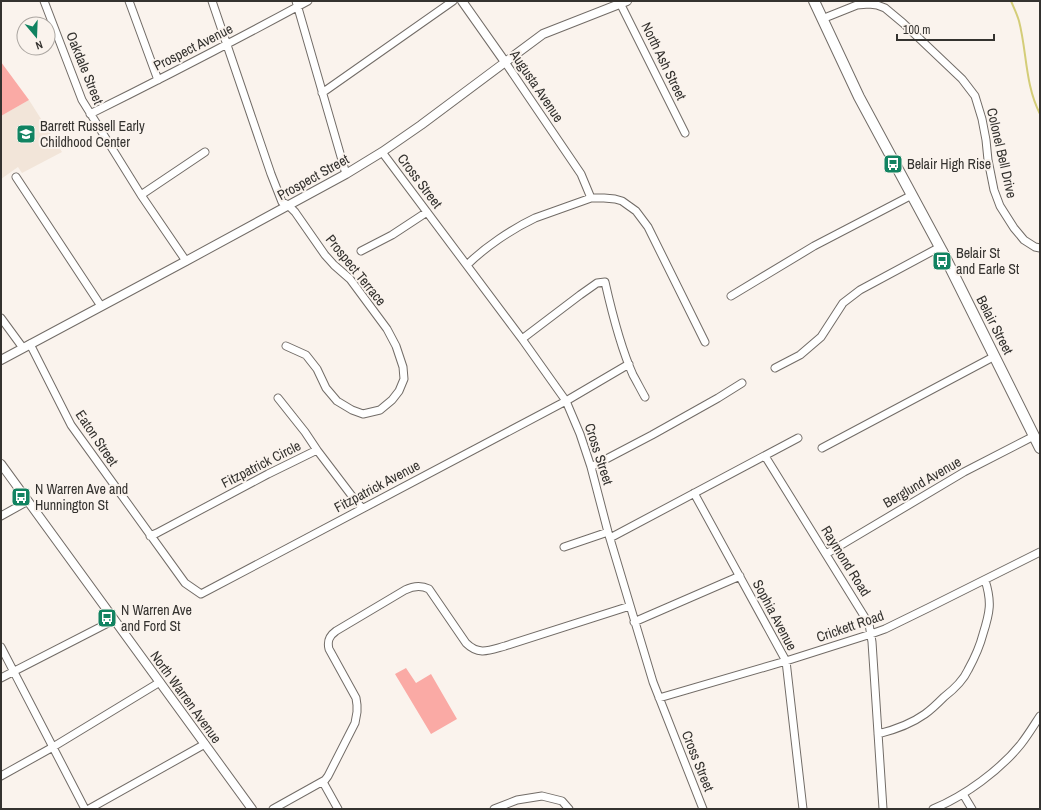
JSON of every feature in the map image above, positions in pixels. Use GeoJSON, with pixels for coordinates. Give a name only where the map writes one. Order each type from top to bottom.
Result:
{"type":"FeatureCollection","features":[{"type":"Feature","properties":{"kind":"main road","name":"Belair Street"},"geometry":{"type":"LineString","coordinates":[[814,1],[859,97],[940,247],[1040,448]]}},
{"type":"Feature","properties":{"kind":"street","name":"Oakdale Street"},"geometry":{"type":"LineString","coordinates":[[44,1],[82,100],[141,195],[186,262]]}},
{"type":"Feature","properties":{"kind":"street"},"geometry":{"type":"LineString","coordinates":[[129,1],[158,80]]}},
{"type":"Feature","properties":{"kind":"street","name":"Prospect Terrace"},"geometry":{"type":"LineString","coordinates":[[212,1],[282,202],[288,205],[295,212],[325,255],[334,266],[350,279],[387,329],[396,346],[403,367],[404,379],[399,392],[392,400],[380,410],[363,414],[352,410],[337,401],[326,388],[317,369],[306,355],[286,346]]}},
{"type":"Feature","properties":{"kind":"street","name":"Prospect Avenue"},"geometry":{"type":"LineString","coordinates":[[90,114],[227,45],[297,4],[308,1]]}},
{"type":"Feature","properties":{"kind":"street"},"geometry":{"type":"LineString","coordinates":[[322,93],[453,1]]}},
{"type":"Feature","properties":{"kind":"street","name":"Augusta Avenue"},"geometry":{"type":"LineString","coordinates":[[462,1],[581,174],[591,198]]}},
{"type":"Feature","properties":{"kind":"street","name":"Prospect Street"},"geometry":{"type":"LineString","coordinates":[[1,360],[186,262],[346,174],[382,152],[421,125],[543,34],[622,2]]}},
{"type":"Feature","properties":{"kind":"street","name":"North Ash Street"},"geometry":{"type":"LineString","coordinates":[[622,2],[685,133]]}},
{"type":"Feature","properties":{"kind":"street"},"geometry":{"type":"LineString","coordinates":[[297,4],[346,174]]}},
{"type":"Feature","properties":{"kind":"street","name":"Colonel Bell Drive"},"geometry":{"type":"LineString","coordinates":[[822,19],[857,5],[870,4],[885,8],[962,79],[974,96],[982,120],[994,190],[1000,206],[1014,228],[1024,240],[1035,247],[1040,248]]}},
{"type":"Feature","properties":{"kind":"street"},"geometry":{"type":"LineString","coordinates":[[141,195],[204,152]]}},
{"type":"Feature","properties":{"kind":"street","name":"Cross Street"},"geometry":{"type":"LineString","coordinates":[[382,152],[522,339],[566,401],[580,434],[591,467],[609,535],[649,671],[703,809]]}},
{"type":"Feature","properties":{"kind":"street"},"geometry":{"type":"LineString","coordinates":[[16,177],[101,306]]}},
{"type":"Feature","properties":{"kind":"street"},"geometry":{"type":"LineString","coordinates":[[731,296],[814,246],[912,195]]}},
{"type":"Feature","properties":{"kind":"street"},"geometry":{"type":"LineString","coordinates":[[467,265],[506,234],[526,222],[591,198],[615,199],[622,201],[636,211],[648,227],[705,342]]}},
{"type":"Feature","properties":{"kind":"street"},"geometry":{"type":"LineString","coordinates":[[361,251],[392,235],[428,212]]}},
{"type":"Feature","properties":{"kind":"street"},"geometry":{"type":"LineString","coordinates":[[775,368],[800,355],[821,337],[843,303],[854,294],[888,274],[940,247]]}},
{"type":"Feature","properties":{"kind":"street"},"geometry":{"type":"LineString","coordinates":[[522,339],[580,295],[598,283],[605,282],[613,317],[629,364],[645,397]]}},
{"type":"Feature","properties":{"kind":"street","name":"Eaton Street"},"geometry":{"type":"LineString","coordinates":[[1,318],[27,346],[71,425],[150,536],[185,583],[201,594]]}},
{"type":"Feature","properties":{"kind":"street"},"geometry":{"type":"LineString","coordinates":[[822,448],[995,356]]}},
{"type":"Feature","properties":{"kind":"street","name":"Fitzpatrick Avenue"},"geometry":{"type":"LineString","coordinates":[[201,594],[566,401],[629,364]]}},
{"type":"Feature","properties":{"kind":"street"},"geometry":{"type":"LineString","coordinates":[[591,467],[658,432],[742,383]]}},
{"type":"Feature","properties":{"kind":"street"},"geometry":{"type":"LineString","coordinates":[[278,398],[305,432],[317,450]]}},
{"type":"Feature","properties":{"kind":"street","name":"Berglund Avenue"},"geometry":{"type":"LineString","coordinates":[[826,554],[964,472],[1034,436]]}},
{"type":"Feature","properties":{"kind":"street"},"geometry":{"type":"LineString","coordinates":[[564,547],[609,535],[694,493],[798,438]]}},
{"type":"Feature","properties":{"kind":"street","name":"Fitzpatrick Circle"},"geometry":{"type":"LineString","coordinates":[[150,536],[317,450],[362,508]]}},
{"type":"Feature","properties":{"kind":"street","name":"Raymond Road"},"geometry":{"type":"LineString","coordinates":[[766,456],[870,627],[883,809]]}},
{"type":"Feature","properties":{"kind":"street","name":"North Warren Avenue"},"geometry":{"type":"LineString","coordinates":[[1,464],[252,809]]}},
{"type":"Feature","properties":{"kind":"street","name":"Sophia Avenue"},"geometry":{"type":"LineString","coordinates":[[694,493],[786,661],[803,809]]}},
{"type":"Feature","properties":{"kind":"street"},"geometry":{"type":"LineString","coordinates":[[1,516],[28,501]]}},
{"type":"Feature","properties":{"kind":"street","name":"Crickett Road"},"geometry":{"type":"LineString","coordinates":[[659,698],[786,661],[871,634],[900,622],[1040,552]]}},
{"type":"Feature","properties":{"kind":"street"},"geometry":{"type":"LineString","coordinates":[[634,622],[740,576]]}},
{"type":"Feature","properties":{"kind":"street"},"geometry":{"type":"LineString","coordinates":[[878,734],[897,728],[925,714],[955,688],[968,672],[981,642],[987,623],[990,598],[986,580]]}},
{"type":"Feature","properties":{"kind":"street"},"geometry":{"type":"LineString","coordinates":[[273,809],[323,782],[328,776],[354,723],[357,712],[357,701],[329,649],[328,641],[330,636],[408,588],[420,586],[425,587],[432,592],[463,639],[470,646],[479,651],[506,646],[630,606]]}},
{"type":"Feature","properties":{"kind":"street"},"geometry":{"type":"LineString","coordinates":[[1,678],[114,620]]}},
{"type":"Feature","properties":{"kind":"street"},"geometry":{"type":"LineString","coordinates":[[1,648],[85,809]]}},
{"type":"Feature","properties":{"kind":"street"},"geometry":{"type":"LineString","coordinates":[[1,776],[53,747],[160,682]]}},
{"type":"Feature","properties":{"kind":"street"},"geometry":{"type":"LineString","coordinates":[[934,809],[963,794],[998,768],[1022,743],[1039,720]]}},
{"type":"Feature","properties":{"kind":"street"},"geometry":{"type":"LineString","coordinates":[[89,809],[205,744]]}},
{"type":"Feature","properties":{"kind":"street"},"geometry":{"type":"LineString","coordinates":[[323,782],[338,809]]}},
{"type":"Feature","properties":{"kind":"street"},"geometry":{"type":"LineString","coordinates":[[963,794],[972,809]]}},
{"type":"Feature","properties":{"kind":"street"},"geometry":{"type":"LineString","coordinates":[[494,809],[517,800],[542,796],[562,802],[569,809]]}},
{"type":"Feature","properties":{"kind":"shaded area"},"geometry":{"type":"Polygon","coordinates":[[[1,62],[29,100],[1,116],[1,62]]]}},
{"type":"Feature","properties":{"kind":"shaded area","name":"Barrett Russell Early Childhood Center"},"geometry":{"type":"Polygon","coordinates":[[[29,100],[62,152],[22,173],[18,167],[1,179],[1,116],[29,100]]]}},
{"type":"Feature","properties":{"kind":"shaded area"},"geometry":{"type":"Polygon","coordinates":[[[406,668],[416,683],[431,674],[457,719],[431,734],[395,674],[406,668]]]}},
{"type":"Feature","properties":{"kind":"waterway"},"geometry":{"type":"LineString","coordinates":[[1011,1],[1019,21],[1029,80],[1035,103],[1040,114]]}},
{"type":"Feature","properties":{"kind":"place","name":"Barrett Russell Early Childhood Center"},"geometry":{"type":"Point","coordinates":[26,134]}},
{"type":"Feature","properties":{"kind":"place","name":"Belair High Rise"},"geometry":{"type":"Point","coordinates":[893,164]}},
{"type":"Feature","properties":{"kind":"place","name":"Belair St and Earle St"},"geometry":{"type":"Point","coordinates":[942,261]}},
{"type":"Feature","properties":{"kind":"place","name":"N Warren Ave and Hunnington St"},"geometry":{"type":"Point","coordinates":[21,497]}},
{"type":"Feature","properties":{"kind":"place","name":"N Warren Ave and Ford St"},"geometry":{"type":"Point","coordinates":[107,618]}}]}
